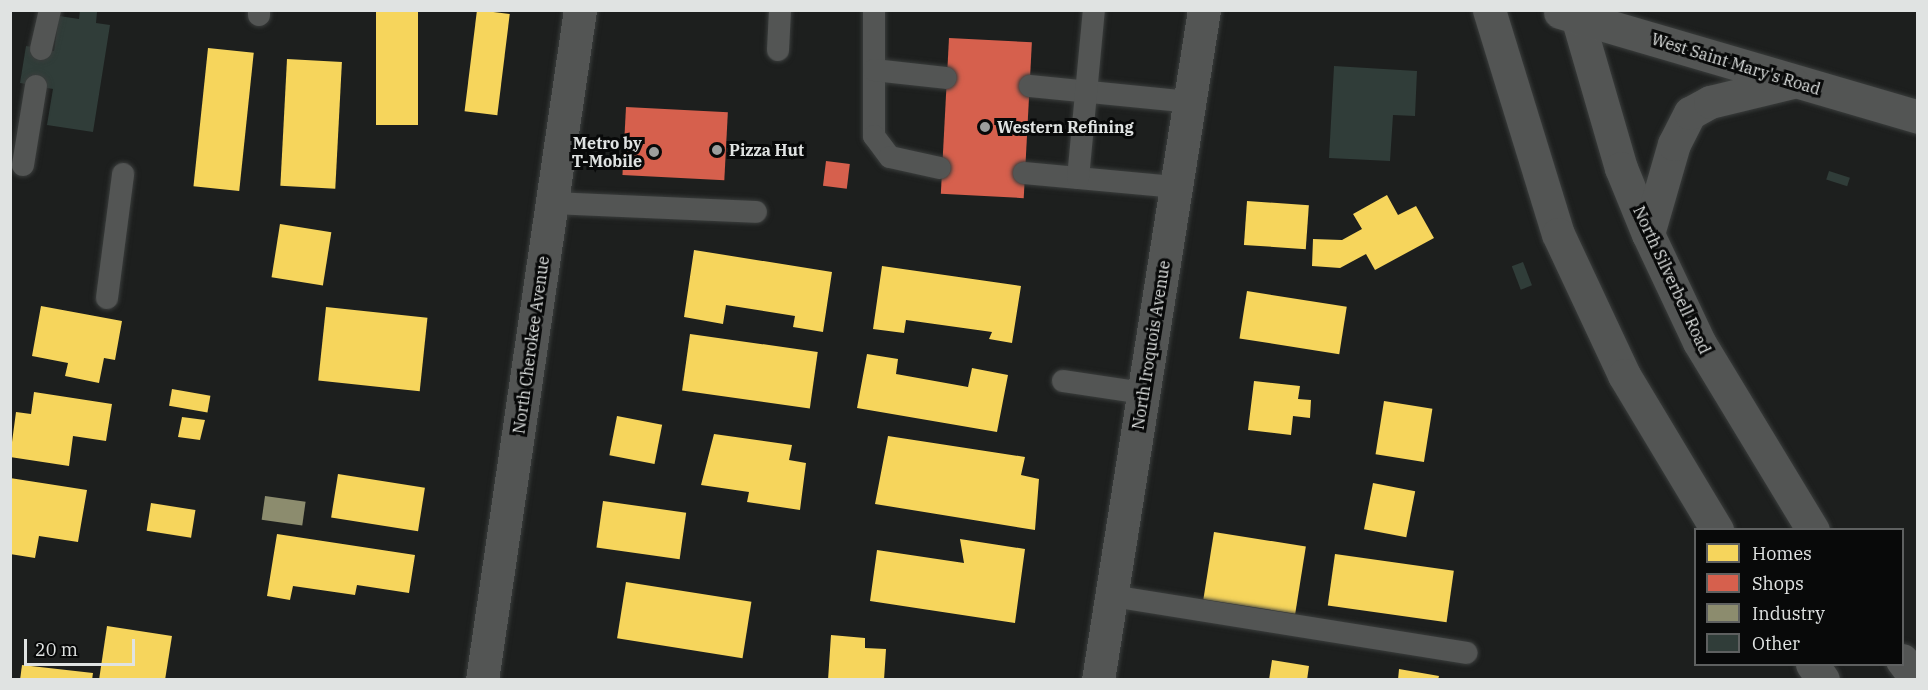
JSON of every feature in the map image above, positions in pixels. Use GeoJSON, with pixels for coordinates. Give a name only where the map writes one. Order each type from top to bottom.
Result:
{"type":"FeatureCollection","features":[{"type":"Feature","properties":{"kind":"main road","name":"North Cherokee Avenue"},"geometry":{"type":"LineString","coordinates":[[482,680],[580,10]]}},
{"type":"Feature","properties":{"kind":"main road","name":"North Iroquois Avenue"},"geometry":{"type":"LineString","coordinates":[[1098,680],[1204,10]]}},
{"type":"Feature","properties":{"kind":"main road"},"geometry":{"type":"LineString","coordinates":[[1489,10],[1558,234],[1624,375],[1715,528]]}},
{"type":"Feature","properties":{"kind":"main road","name":"West Saint Mary's Road"},"geometry":{"type":"LineString","coordinates":[[1569,12],[1917,117]]}},
{"type":"Feature","properties":{"kind":"main road","name":"North Silverbell Road"},"geometry":{"type":"LineString","coordinates":[[1569,12],[1621,168],[1648,234],[1700,342],[1812,528]]}},
{"type":"Feature","properties":{"kind":"main road"},"geometry":{"type":"LineString","coordinates":[[1648,234],[1674,144],[1690,113],[1710,102],[1793,81]]}},
{"type":"Feature","properties":{"kind":"main road"},"geometry":{"type":"LineString","coordinates":[[1904,663],[1917,680]]}},
{"type":"Feature","properties":{"kind":"main road"},"geometry":{"type":"LineString","coordinates":[[1813,666],[1823,680]]}},
{"type":"Feature","properties":{"kind":"lane"},"geometry":{"type":"LineString","coordinates":[[42,49],[50,10]]}},
{"type":"Feature","properties":{"kind":"lane"},"geometry":{"type":"LineString","coordinates":[[778,50],[780,10]]}},
{"type":"Feature","properties":{"kind":"lane"},"geometry":{"type":"LineString","coordinates":[[874,10],[874,136],[890,157],[940,168]]}},
{"type":"Feature","properties":{"kind":"lane"},"geometry":{"type":"LineString","coordinates":[[1078,178],[1095,10]]}},
{"type":"Feature","properties":{"kind":"lane"},"geometry":{"type":"LineString","coordinates":[[874,70],[946,78]]}},
{"type":"Feature","properties":{"kind":"lane"},"geometry":{"type":"LineString","coordinates":[[23,165],[36,86]]}},
{"type":"Feature","properties":{"kind":"lane"},"geometry":{"type":"LineString","coordinates":[[1029,86],[1189,102]]}},
{"type":"Feature","properties":{"kind":"lane"},"geometry":{"type":"LineString","coordinates":[[1024,173],[1176,188]]}},
{"type":"Feature","properties":{"kind":"lane"},"geometry":{"type":"LineString","coordinates":[[107,298],[123,174]]}},
{"type":"Feature","properties":{"kind":"lane"},"geometry":{"type":"LineString","coordinates":[[552,203],[756,212]]}},
{"type":"Feature","properties":{"kind":"lane"},"geometry":{"type":"LineString","coordinates":[[1063,381],[1143,393]]}},
{"type":"Feature","properties":{"kind":"lane"},"geometry":{"type":"LineString","coordinates":[[1112,596],[1466,653]]}},
{"type":"Feature","properties":{"kind":"building: Homes"},"geometry":{"type":"Polygon","coordinates":[[[376,10],[418,10],[418,125],[376,125],[376,10]]]}},
{"type":"Feature","properties":{"kind":"building: Homes"},"geometry":{"type":"Polygon","coordinates":[[[477,10],[510,14],[497,115],[465,111],[477,10]]]}},
{"type":"Feature","properties":{"kind":"building: Homes"},"geometry":{"type":"Polygon","coordinates":[[[208,48],[254,53],[239,191],[193,186],[208,48]]]}},
{"type":"Feature","properties":{"kind":"building: Homes"},"geometry":{"type":"Polygon","coordinates":[[[287,59],[342,62],[335,189],[280,186],[287,59]]]}},
{"type":"Feature","properties":{"kind":"building: Homes"},"geometry":{"type":"Polygon","coordinates":[[[1387,195],[1398,215],[1416,206],[1434,238],[1375,270],[1366,254],[1340,268],[1312,266],[1313,239],[1342,240],[1362,229],[1353,214],[1387,195]]]}},
{"type":"Feature","properties":{"kind":"building: Homes"},"geometry":{"type":"Polygon","coordinates":[[[1247,201],[1309,205],[1306,249],[1244,245],[1247,201]]]}},
{"type":"Feature","properties":{"kind":"building: Homes"},"geometry":{"type":"Polygon","coordinates":[[[280,224],[331,232],[323,285],[272,277],[280,224]]]}},
{"type":"Feature","properties":{"kind":"building: Homes"},"geometry":{"type":"Polygon","coordinates":[[[694,250],[832,272],[823,332],[793,327],[795,316],[726,305],[723,324],[684,317],[694,250]]]}},
{"type":"Feature","properties":{"kind":"building: Homes"},"geometry":{"type":"Polygon","coordinates":[[[882,266],[1021,286],[1012,343],[989,339],[992,332],[906,320],[904,333],[873,329],[882,266]]]}},
{"type":"Feature","properties":{"kind":"building: Homes"},"geometry":{"type":"Polygon","coordinates":[[[1247,291],[1347,307],[1339,354],[1239,338],[1247,291]]]}},
{"type":"Feature","properties":{"kind":"building: Homes"},"geometry":{"type":"Polygon","coordinates":[[[41,306],[122,321],[115,360],[104,358],[99,383],[65,376],[68,363],[32,356],[41,306]]]}},
{"type":"Feature","properties":{"kind":"building: Homes"},"geometry":{"type":"Polygon","coordinates":[[[326,307],[427,318],[420,391],[318,381],[326,307]]]}},
{"type":"Feature","properties":{"kind":"building: Homes"},"geometry":{"type":"Polygon","coordinates":[[[690,334],[818,352],[810,408],[682,390],[690,334]]]}},
{"type":"Feature","properties":{"kind":"building: Homes"},"geometry":{"type":"Polygon","coordinates":[[[867,354],[898,359],[896,374],[968,387],[972,368],[1008,375],[997,432],[857,408],[867,354]]]}},
{"type":"Feature","properties":{"kind":"building: Homes"},"geometry":{"type":"Polygon","coordinates":[[[1254,381],[1300,386],[1298,399],[1311,400],[1310,418],[1293,416],[1291,435],[1248,430],[1254,381]]]}},
{"type":"Feature","properties":{"kind":"building: Homes"},"geometry":{"type":"Polygon","coordinates":[[[172,389],[210,396],[207,413],[169,406],[172,389]]]}},
{"type":"Feature","properties":{"kind":"building: Homes"},"geometry":{"type":"Polygon","coordinates":[[[34,392],[112,404],[106,441],[73,436],[69,466],[10,457],[16,412],[31,414],[34,392]]]}},
{"type":"Feature","properties":{"kind":"building: Homes"},"geometry":{"type":"Polygon","coordinates":[[[1384,401],[1432,409],[1424,462],[1376,454],[1384,401]]]}},
{"type":"Feature","properties":{"kind":"building: Homes"},"geometry":{"type":"Polygon","coordinates":[[[617,416],[662,425],[655,464],[609,455],[617,416]]]}},
{"type":"Feature","properties":{"kind":"building: Homes"},"geometry":{"type":"Polygon","coordinates":[[[182,417],[205,420],[200,440],[178,437],[182,417]]]}},
{"type":"Feature","properties":{"kind":"building: Homes"},"geometry":{"type":"Polygon","coordinates":[[[714,434],[792,445],[789,460],[806,463],[800,510],[747,502],[749,492],[701,485],[714,434]]]}},
{"type":"Feature","properties":{"kind":"building: Homes"},"geometry":{"type":"Polygon","coordinates":[[[888,436],[1025,457],[1021,475],[1039,479],[1035,530],[875,504],[888,436]]]}},
{"type":"Feature","properties":{"kind":"building: Homes"},"geometry":{"type":"Polygon","coordinates":[[[338,474],[425,488],[418,531],[331,517],[338,474]]]}},
{"type":"Feature","properties":{"kind":"building: Homes"},"geometry":{"type":"Polygon","coordinates":[[[10,478],[87,490],[78,542],[39,536],[35,558],[10,554],[10,478]]]}},
{"type":"Feature","properties":{"kind":"building: Homes"},"geometry":{"type":"Polygon","coordinates":[[[1373,483],[1415,491],[1406,537],[1364,529],[1373,483]]]}},
{"type":"Feature","properties":{"kind":"building: Homes"},"geometry":{"type":"Polygon","coordinates":[[[603,501],[686,513],[680,559],[596,548],[603,501]]]}},
{"type":"Feature","properties":{"kind":"building: Homes"},"geometry":{"type":"Polygon","coordinates":[[[151,503],[195,510],[191,538],[147,531],[151,503]]]}},
{"type":"Feature","properties":{"kind":"building: Homes"},"geometry":{"type":"Polygon","coordinates":[[[1214,532],[1306,547],[1295,614],[1203,599],[1214,532]]]}},
{"type":"Feature","properties":{"kind":"building: Homes"},"geometry":{"type":"Polygon","coordinates":[[[277,534],[415,555],[409,593],[357,585],[355,595],[293,586],[290,600],[267,596],[277,534]]]}},
{"type":"Feature","properties":{"kind":"building: Homes"},"geometry":{"type":"Polygon","coordinates":[[[960,539],[1025,549],[1015,623],[870,601],[877,550],[964,563],[960,539]]]}},
{"type":"Feature","properties":{"kind":"building: Homes"},"geometry":{"type":"Polygon","coordinates":[[[1335,554],[1454,571],[1447,622],[1328,605],[1335,554]]]}},
{"type":"Feature","properties":{"kind":"building: Homes"},"geometry":{"type":"Polygon","coordinates":[[[626,582],[751,602],[743,658],[617,638],[626,582]]]}},
{"type":"Feature","properties":{"kind":"building: Homes"},"geometry":{"type":"Polygon","coordinates":[[[107,626],[172,636],[165,680],[99,680],[107,626]]]}},
{"type":"Feature","properties":{"kind":"building: Homes"},"geometry":{"type":"Polygon","coordinates":[[[831,635],[865,638],[865,648],[886,649],[884,680],[828,680],[831,635]]]}},
{"type":"Feature","properties":{"kind":"building: Homes"},"geometry":{"type":"Polygon","coordinates":[[[1272,660],[1309,666],[1307,680],[1269,680],[1272,660]]]}},
{"type":"Feature","properties":{"kind":"building: Homes"},"geometry":{"type":"Polygon","coordinates":[[[22,665],[93,673],[92,680],[20,680],[22,665]]]}},
{"type":"Feature","properties":{"kind":"building: Homes"},"geometry":{"type":"Polygon","coordinates":[[[1399,669],[1439,676],[1438,680],[1398,680],[1399,669]]]}},
{"type":"Feature","properties":{"kind":"building: Shops","name":"Western Refining"},"geometry":{"type":"Polygon","coordinates":[[[949,38],[1032,42],[1024,198],[941,194],[949,38]]]}},
{"type":"Feature","properties":{"kind":"building: Shops"},"geometry":{"type":"Polygon","coordinates":[[[626,107],[728,112],[724,180],[622,175],[626,107]]]}},
{"type":"Feature","properties":{"kind":"building: Shops"},"geometry":{"type":"Polygon","coordinates":[[[826,161],[850,164],[847,189],[823,186],[826,161]]]}},
{"type":"Feature","properties":{"kind":"building: Industry"},"geometry":{"type":"Polygon","coordinates":[[[265,496],[306,502],[302,525],[262,520],[265,496]]]}},
{"type":"Feature","properties":{"kind":"building: Other"},"geometry":{"type":"Polygon","coordinates":[[[80,10],[97,12],[96,23],[110,25],[93,132],[47,125],[53,89],[20,83],[26,46],[54,51],[59,16],[79,19],[80,10]]]}},
{"type":"Feature","properties":{"kind":"building: Other"},"geometry":{"type":"Polygon","coordinates":[[[1334,66],[1417,71],[1415,116],[1393,115],[1390,161],[1329,158],[1334,66]]]}},
{"type":"Feature","properties":{"kind":"building: Other"},"geometry":{"type":"Polygon","coordinates":[[[1829,171],[1850,178],[1847,186],[1826,180],[1829,171]]]}},
{"type":"Feature","properties":{"kind":"building: Other"},"geometry":{"type":"Polygon","coordinates":[[[1523,262],[1532,285],[1521,290],[1512,266],[1523,262]]]}},
{"type":"Feature","properties":{"kind":"place","name":"Western Refining"},"geometry":{"type":"Point","coordinates":[985,127]}},
{"type":"Feature","properties":{"kind":"place","name":"Pizza Hut"},"geometry":{"type":"Point","coordinates":[717,150]}},
{"type":"Feature","properties":{"kind":"place","name":"Metro by T-Mobile"},"geometry":{"type":"Point","coordinates":[654,152]}}]}
